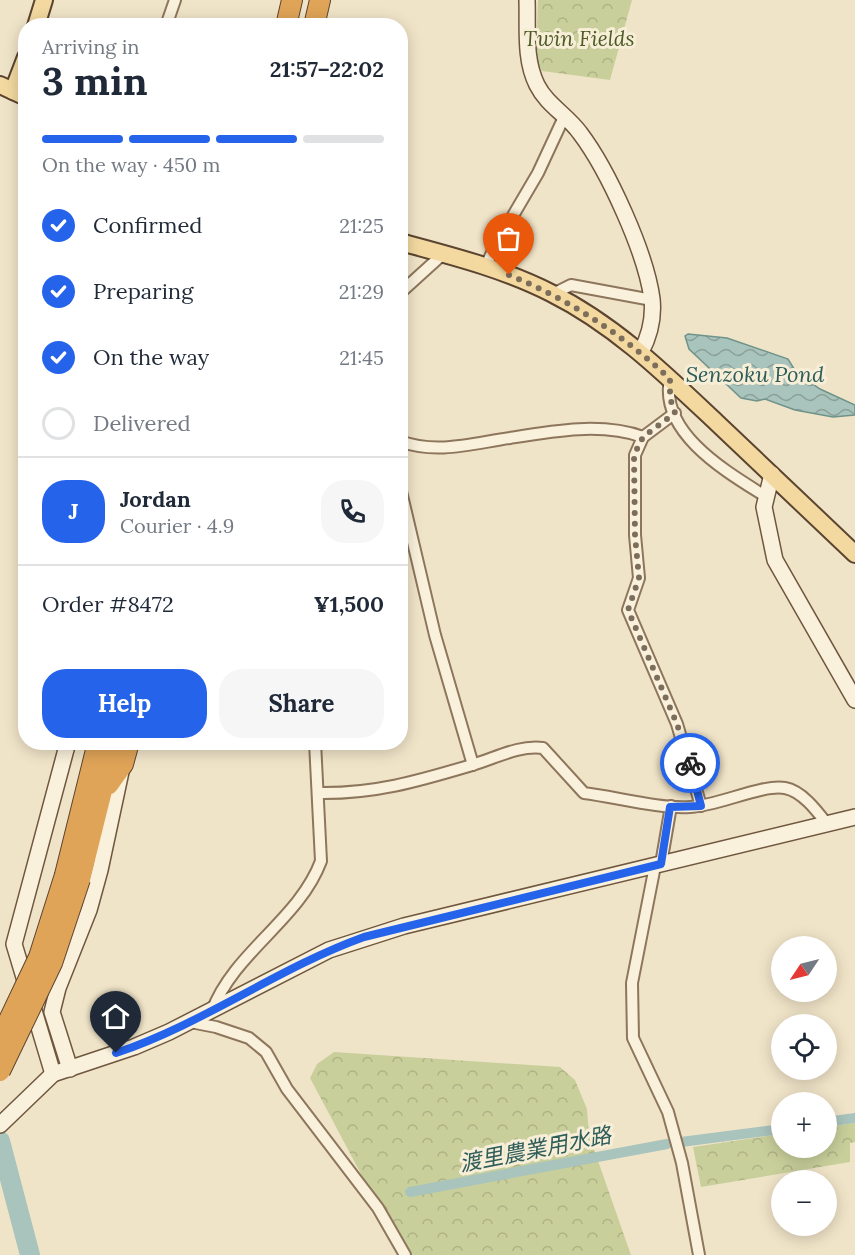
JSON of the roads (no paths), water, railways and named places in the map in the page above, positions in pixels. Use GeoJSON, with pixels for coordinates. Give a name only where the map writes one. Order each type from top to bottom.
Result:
{"type":"FeatureCollection","features":[{"type":"Feature","properties":{"kind":"highway"},"geometry":{"type":"LineString","coordinates":[[276,18],[280,0]]}},
{"type":"Feature","properties":{"kind":"highway"},"geometry":{"type":"LineString","coordinates":[[288,18],[292,0]]}},
{"type":"Feature","properties":{"kind":"highway"},"geometry":{"type":"LineString","coordinates":[[303,18],[308,0]]}},
{"type":"Feature","properties":{"kind":"highway"},"geometry":{"type":"LineString","coordinates":[[316,18],[320,0]]}},
{"type":"Feature","properties":{"kind":"highway"},"geometry":{"type":"LineString","coordinates":[[90,750],[92,796]]}},
{"type":"Feature","properties":{"kind":"highway"},"geometry":{"type":"LineString","coordinates":[[0,1071],[52,963],[92,796],[97,750]]}},
{"type":"Feature","properties":{"kind":"highway"},"geometry":{"type":"LineString","coordinates":[[92,796],[111,750]]}},
{"type":"Feature","properties":{"kind":"highway"},"geometry":{"type":"LineString","coordinates":[[92,796],[123,765],[127,750]]}},
{"type":"Feature","properties":{"kind":"highway"},"geometry":{"type":"LineString","coordinates":[[0,1039],[39,957],[72,877]]}},
{"type":"Feature","properties":{"kind":"main road"},"geometry":{"type":"LineString","coordinates":[[38,18],[44,0]]}},
{"type":"Feature","properties":{"kind":"main road"},"geometry":{"type":"LineString","coordinates":[[408,244],[486,266],[553,294],[590,316],[641,352],[855,554]]}},
{"type":"Feature","properties":{"kind":"street"},"geometry":{"type":"LineString","coordinates":[[169,18],[175,0]]}},
{"type":"Feature","properties":{"kind":"street"},"geometry":{"type":"LineString","coordinates":[[527,0],[530,67],[547,100],[579,131],[596,157],[622,211],[647,273],[652,300],[651,327],[641,352]]}},
{"type":"Feature","properties":{"kind":"street"},"geometry":{"type":"LineString","coordinates":[[486,266],[538,173],[564,117]]}},
{"type":"Feature","properties":{"kind":"street"},"geometry":{"type":"LineString","coordinates":[[408,286],[443,254]]}},
{"type":"Feature","properties":{"kind":"street"},"geometry":{"type":"LineString","coordinates":[[553,294],[571,285],[652,300]]}},
{"type":"Feature","properties":{"kind":"street"},"geometry":{"type":"LineString","coordinates":[[670,379],[670,398],[684,430],[702,452],[765,496]]}},
{"type":"Feature","properties":{"kind":"street"},"geometry":{"type":"LineString","coordinates":[[675,413],[643,437],[634,455],[635,536],[639,578],[628,610],[677,724],[701,806]]}},
{"type":"Feature","properties":{"kind":"street"},"geometry":{"type":"LineString","coordinates":[[408,443],[426,447],[471,446],[510,438],[574,430],[611,430],[643,437]]}},
{"type":"Feature","properties":{"kind":"street"},"geometry":{"type":"LineString","coordinates":[[772,474],[765,496],[765,521],[775,560],[855,700]]}},
{"type":"Feature","properties":{"kind":"street"},"geometry":{"type":"LineString","coordinates":[[408,521],[435,635],[473,765]]}},
{"type":"Feature","properties":{"kind":"street"},"geometry":{"type":"LineString","coordinates":[[318,793],[375,791],[473,765],[528,746],[543,748],[584,793],[670,807],[701,806],[772,789],[787,788],[816,809],[827,824]]}},
{"type":"Feature","properties":{"kind":"street"},"geometry":{"type":"LineString","coordinates":[[53,1074],[15,944],[66,750]]}},
{"type":"Feature","properties":{"kind":"street"},"geometry":{"type":"LineString","coordinates":[[212,1011],[218,995],[251,952],[306,893],[316,874],[321,861],[315,750]]}},
{"type":"Feature","properties":{"kind":"street"},"geometry":{"type":"LineString","coordinates":[[70,1069],[52,1012],[61,979],[88,910],[100,870],[123,765]]}},
{"type":"Feature","properties":{"kind":"street"},"geometry":{"type":"LineString","coordinates":[[670,807],[632,983],[633,1038],[668,1112],[682,1163],[699,1255]]}},
{"type":"Feature","properties":{"kind":"street"},"geometry":{"type":"LineString","coordinates":[[5,1121],[32,1091],[53,1074],[134,1047],[190,1022],[329,950],[364,937],[855,817]]}},
{"type":"Feature","properties":{"kind":"street"},"geometry":{"type":"LineString","coordinates":[[190,1022],[216,1027],[249,1038],[266,1052],[287,1089],[378,1208],[405,1255]]}},
{"type":"Feature","properties":{"kind":"water","name":"Senzoku Pond"},"geometry":{"type":"Polygon","coordinates":[[[688,334],[727,338],[788,359],[796,372],[820,389],[855,405],[855,415],[833,417],[795,410],[765,399],[757,401],[741,398],[689,349],[685,336],[688,334]]]}},
{"type":"Feature","properties":{"kind":"waterway","name":"渡里農業用水路"},"geometry":{"type":"LineString","coordinates":[[837,1120],[855,1118]]}},
{"type":"Feature","properties":{"kind":"waterway","name":"渡里農業用水路"},"geometry":{"type":"LineString","coordinates":[[681,1142],[771,1130]]}},
{"type":"Feature","properties":{"kind":"waterway"},"geometry":{"type":"LineString","coordinates":[[0,1141],[30,1255]]}},
{"type":"Feature","properties":{"kind":"waterway","name":"渡里農業用水路"},"geometry":{"type":"LineString","coordinates":[[410,1192],[667,1144]]}},
{"type":"Feature","properties":{"kind":"park label","name":"Twin Fields"},"geometry":{"type":"Point","coordinates":[579,38]}}]}
